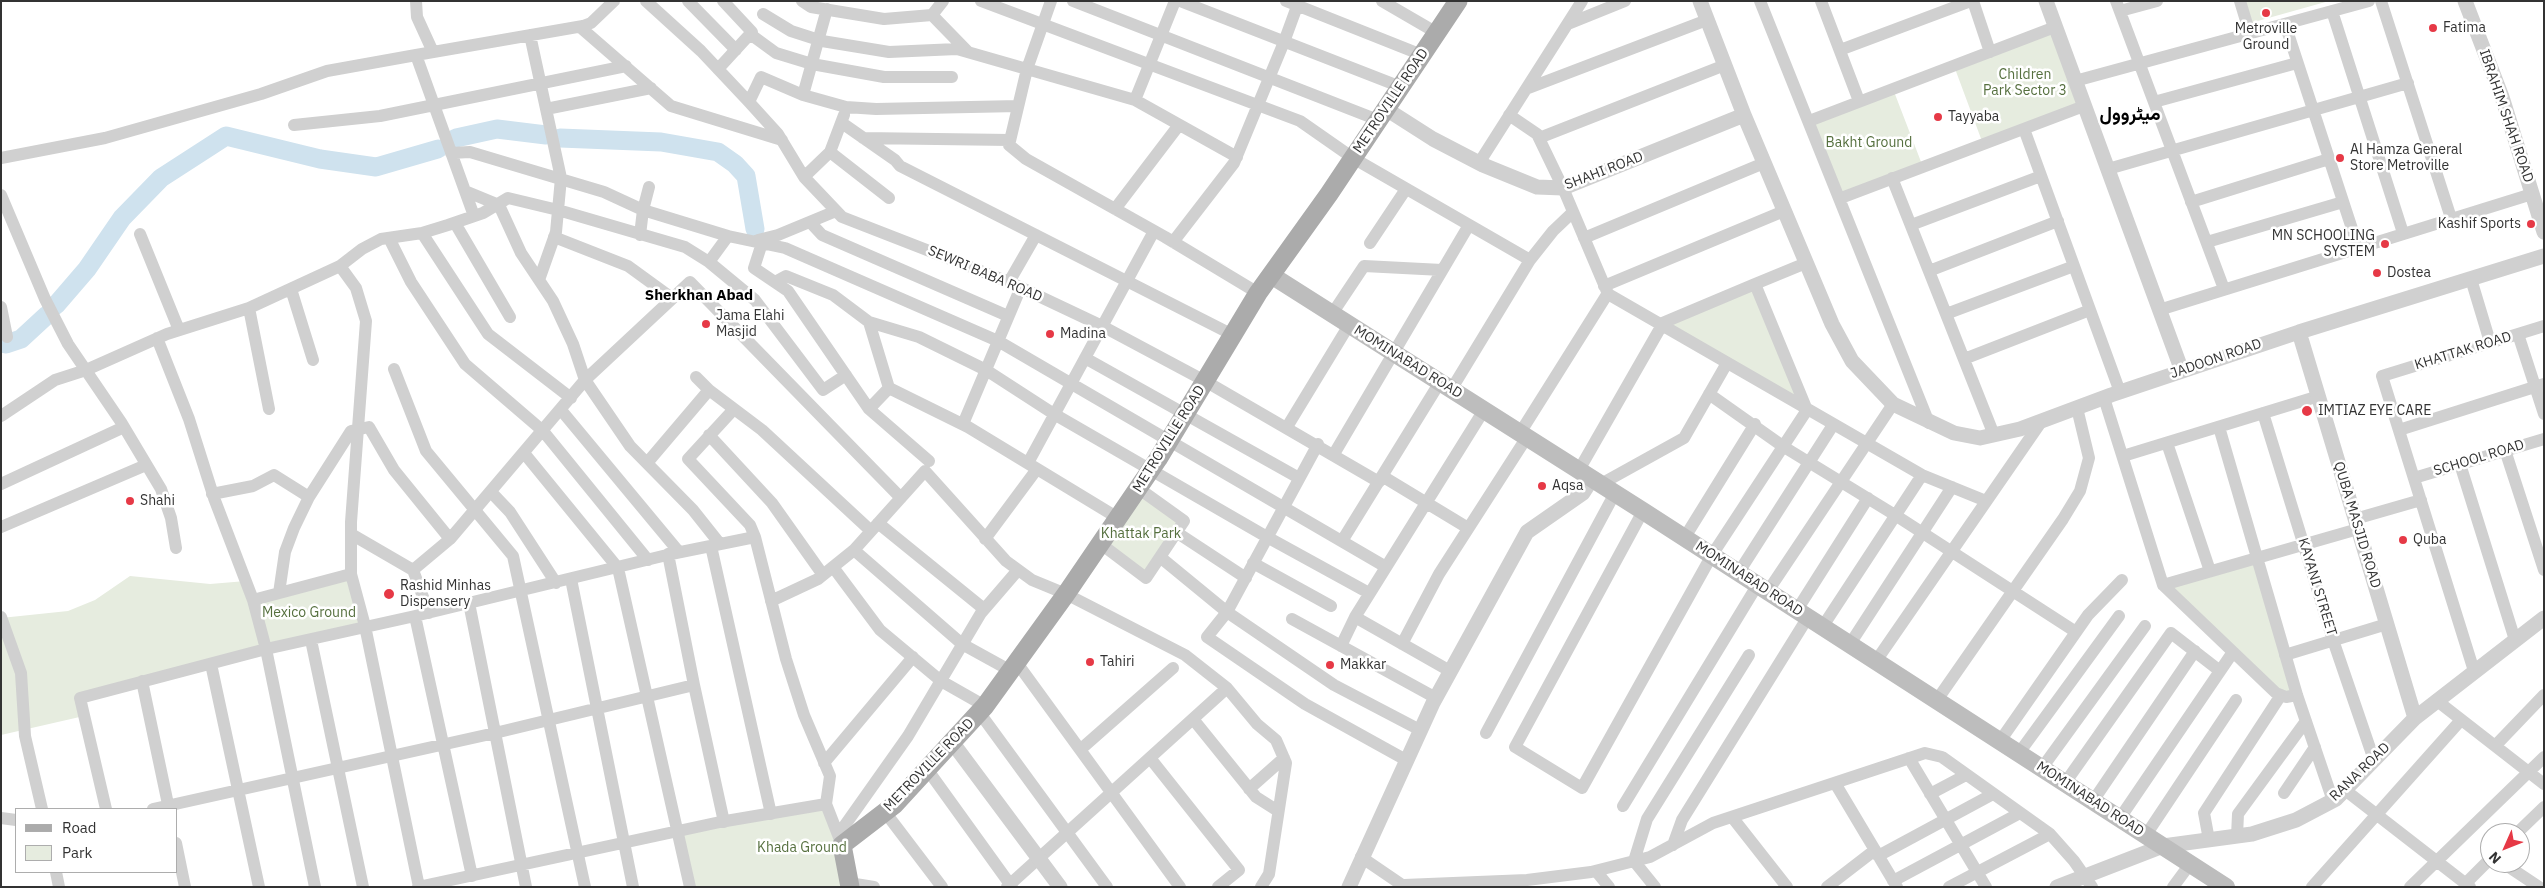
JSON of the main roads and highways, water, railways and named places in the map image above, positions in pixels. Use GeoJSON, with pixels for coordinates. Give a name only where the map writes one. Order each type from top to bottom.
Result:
{"type":"FeatureCollection","features":[{"type":"Feature","properties":{"kind":"main road","name":"METROVILLE ROAD"},"geometry":{"type":"LineString","coordinates":[[850,885],[840,840],[885,812],[982,709],[1014,666],[1101,544],[1151,469],[1258,293],[1353,158],[1455,2]]}},
{"type":"Feature","properties":{"kind":"main road","name":"MOMINABAD ROAD"},"geometry":{"type":"LineString","coordinates":[[1271,275],[1685,537],[2120,818],[2221,886]]}},
{"type":"Feature","properties":{"kind":"waterway"},"geometry":{"type":"LineString","coordinates":[[456,138],[497,129],[546,135]]}},
{"type":"Feature","properties":{"kind":"waterway"},"geometry":{"type":"LineString","coordinates":[[56,305],[87,269],[122,218],[161,178],[226,136],[320,159],[376,167],[438,149]]}},
{"type":"Feature","properties":{"kind":"waterway"},"geometry":{"type":"LineString","coordinates":[[560,138],[661,142],[718,152],[735,164],[746,176],[755,229]]}},
{"type":"Feature","properties":{"kind":"waterway"},"geometry":{"type":"LineString","coordinates":[[1,343],[6,344],[21,339],[47,315]]}},
{"type":"Feature","properties":{"kind":"place","name":"Metroville Ground"},"geometry":{"type":"Point","coordinates":[2266,13]}},
{"type":"Feature","properties":{"kind":"place","name":"Fatima"},"geometry":{"type":"Point","coordinates":[2433,28]}},
{"type":"Feature","properties":{"kind":"place","name":"Tayyaba"},"geometry":{"type":"Point","coordinates":[1938,117]}},
{"type":"Feature","properties":{"kind":"place","name":"Al Hamza General Store Metroville"},"geometry":{"type":"Point","coordinates":[2340,158]}},
{"type":"Feature","properties":{"kind":"place","name":"Kashif Sports"},"geometry":{"type":"Point","coordinates":[2531,224]}},
{"type":"Feature","properties":{"kind":"place","name":"MN SCHOOLING SYSTEM"},"geometry":{"type":"Point","coordinates":[2385,244]}},
{"type":"Feature","properties":{"kind":"place","name":"Dostea"},"geometry":{"type":"Point","coordinates":[2377,273]}},
{"type":"Feature","properties":{"kind":"place","name":"Jama Elahi Masjid"},"geometry":{"type":"Point","coordinates":[706,324]}},
{"type":"Feature","properties":{"kind":"place","name":"Madina"},"geometry":{"type":"Point","coordinates":[1050,334]}},
{"type":"Feature","properties":{"kind":"place","name":"IMTIAZ EYE CARE"},"geometry":{"type":"Point","coordinates":[2307,411]}},
{"type":"Feature","properties":{"kind":"place","name":"Aqsa"},"geometry":{"type":"Point","coordinates":[1542,486]}},
{"type":"Feature","properties":{"kind":"place","name":"Shahi"},"geometry":{"type":"Point","coordinates":[130,501]}},
{"type":"Feature","properties":{"kind":"place","name":"Quba"},"geometry":{"type":"Point","coordinates":[2403,540]}},
{"type":"Feature","properties":{"kind":"place","name":"Rashid Minhas Dispensery"},"geometry":{"type":"Point","coordinates":[389,594]}},
{"type":"Feature","properties":{"kind":"place","name":"Tahiri"},"geometry":{"type":"Point","coordinates":[1090,662]}},
{"type":"Feature","properties":{"kind":"place","name":"Makkar"},"geometry":{"type":"Point","coordinates":[1330,665]}},
{"type":"Feature","properties":{"kind":"district","name":"میٹروول"},"geometry":{"type":"Point","coordinates":[2130,115]}},
{"type":"Feature","properties":{"kind":"district","name":"Sherkhan Abad"},"geometry":{"type":"Point","coordinates":[699,296]}},
{"type":"Feature","properties":{"kind":"park label","name":"Children Park Sector 3"},"geometry":{"type":"Point","coordinates":[2025,84]}},
{"type":"Feature","properties":{"kind":"park label","name":"Bakht Ground"},"geometry":{"type":"Point","coordinates":[1869,143]}},
{"type":"Feature","properties":{"kind":"park label","name":"Khattak Park"},"geometry":{"type":"Point","coordinates":[1141,534]}},
{"type":"Feature","properties":{"kind":"park label","name":"Mexico Ground"},"geometry":{"type":"Point","coordinates":[309,613]}},
{"type":"Feature","properties":{"kind":"park label","name":"Khada Ground"},"geometry":{"type":"Point","coordinates":[802,848]}}]}
